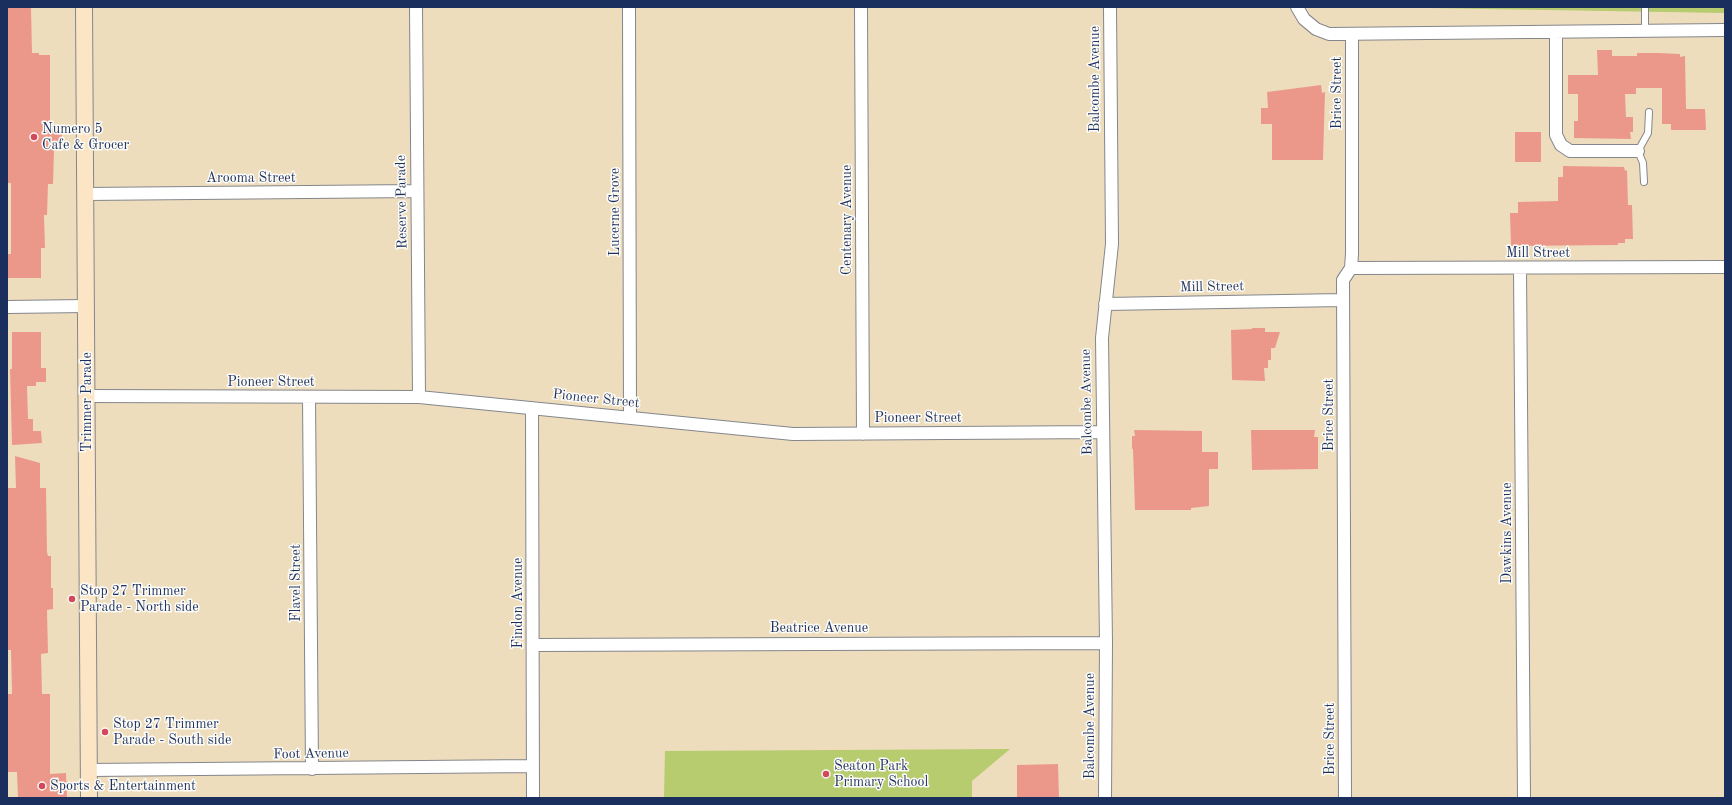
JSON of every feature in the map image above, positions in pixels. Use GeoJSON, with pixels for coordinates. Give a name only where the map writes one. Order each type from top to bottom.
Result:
{"type":"FeatureCollection","features":[{"type":"Feature","properties":{"kind":"main road","name":"Trimmer Parade"},"geometry":{"type":"LineString","coordinates":[[84,7],[89,798]]}},
{"type":"Feature","properties":{"kind":"street","name":"Reserve Parade"},"geometry":{"type":"LineString","coordinates":[[416,7],[419,397]]}},
{"type":"Feature","properties":{"kind":"street","name":"Lucerne Grove"},"geometry":{"type":"LineString","coordinates":[[629,7],[630,418]]}},
{"type":"Feature","properties":{"kind":"street","name":"Centenary Avenue"},"geometry":{"type":"LineString","coordinates":[[861,7],[863,434]]}},
{"type":"Feature","properties":{"kind":"street","name":"Balcombe Avenue"},"geometry":{"type":"LineString","coordinates":[[1105,798],[1106,643],[1102,432],[1102,338],[1112,244],[1110,7]]}},
{"type":"Feature","properties":{"kind":"street"},"geometry":{"type":"LineString","coordinates":[[1297,7],[1304,19],[1316,29],[1329,34],[1725,30]]}},
{"type":"Feature","properties":{"kind":"street"},"geometry":{"type":"LineString","coordinates":[[1556,32],[1556,135],[1561,146],[1570,151],[1638,150]]}},
{"type":"Feature","properties":{"kind":"street","name":"Brice Street"},"geometry":{"type":"LineString","coordinates":[[1346,798],[1343,280],[1351,268],[1352,254],[1352,34]]}},
{"type":"Feature","properties":{"kind":"street","name":"Arooma Street"},"geometry":{"type":"LineString","coordinates":[[85,194],[417,192]]}},
{"type":"Feature","properties":{"kind":"street","name":"Mill Street"},"geometry":{"type":"LineString","coordinates":[[1351,268],[1725,267]]}},
{"type":"Feature","properties":{"kind":"street","name":"Dawkins Avenue"},"geometry":{"type":"LineString","coordinates":[[1520,268],[1524,798]]}},
{"type":"Feature","properties":{"kind":"street","name":"Mill Street"},"geometry":{"type":"LineString","coordinates":[[1105,304],[1344,300]]}},
{"type":"Feature","properties":{"kind":"street"},"geometry":{"type":"LineString","coordinates":[[7,307],[86,306]]}},
{"type":"Feature","properties":{"kind":"street","name":"Pioneer Street"},"geometry":{"type":"LineString","coordinates":[[87,396],[419,397],[793,434],[1102,432]]}},
{"type":"Feature","properties":{"kind":"street","name":"Flavel Street"},"geometry":{"type":"LineString","coordinates":[[310,397],[312,769]]}},
{"type":"Feature","properties":{"kind":"street","name":"Findon Avenue"},"geometry":{"type":"LineString","coordinates":[[532,408],[533,798]]}},
{"type":"Feature","properties":{"kind":"street","name":"Beatrice Avenue"},"geometry":{"type":"LineString","coordinates":[[533,645],[1106,643]]}},
{"type":"Feature","properties":{"kind":"street","name":"Foot Avenue"},"geometry":{"type":"LineString","coordinates":[[89,770],[533,766]]}},
{"type":"Feature","properties":{"kind":"lane"},"geometry":{"type":"LineString","coordinates":[[1645,7],[1645,30]]}},
{"type":"Feature","properties":{"kind":"lane"},"geometry":{"type":"LineString","coordinates":[[1644,182],[1643,163],[1638,150],[1648,133],[1650,112]]}},
{"type":"Feature","properties":{"kind":"green space"},"geometry":{"type":"Polygon","coordinates":[[[1367,7],[1725,7],[1725,13],[1367,7]]]}},
{"type":"Feature","properties":{"kind":"green space"},"geometry":{"type":"Polygon","coordinates":[[[1010,749],[972,781],[972,798],[664,798],[665,751],[1010,749]]]}},
{"type":"Feature","properties":{"kind":"building"},"geometry":{"type":"Polygon","coordinates":[[[7,7],[31,7],[32,53],[39,53],[39,55],[50,55],[50,127],[62,127],[62,150],[54,150],[53,184],[48,184],[47,215],[44,215],[45,248],[41,248],[41,278],[7,278],[7,254],[11,254],[11,183],[7,183],[7,7]]]}},
{"type":"Feature","properties":{"kind":"building"},"geometry":{"type":"Polygon","coordinates":[[[1597,50],[1612,50],[1612,56],[1637,56],[1637,53],[1658,53],[1680,54],[1680,57],[1685,56],[1686,109],[1705,109],[1706,130],[1671,130],[1671,124],[1662,124],[1662,88],[1636,88],[1636,94],[1625,94],[1626,117],[1633,117],[1633,132],[1630,132],[1631,139],[1574,138],[1574,121],[1578,121],[1578,94],[1568,94],[1568,75],[1598,75],[1597,50]]]}},
{"type":"Feature","properties":{"kind":"building"},"geometry":{"type":"Polygon","coordinates":[[[1321,85],[1322,93],[1325,92],[1323,160],[1272,160],[1272,124],[1261,124],[1261,108],[1268,108],[1267,92],[1321,85]]]}},
{"type":"Feature","properties":{"kind":"building"},"geometry":{"type":"Polygon","coordinates":[[[1515,132],[1541,132],[1541,162],[1515,162],[1515,132]]]}},
{"type":"Feature","properties":{"kind":"building"},"geometry":{"type":"Polygon","coordinates":[[[1563,166],[1624,167],[1625,171],[1627,170],[1628,205],[1632,205],[1633,239],[1625,239],[1625,243],[1618,243],[1618,245],[1511,246],[1510,213],[1518,213],[1518,202],[1558,201],[1558,177],[1563,177],[1563,166]]]}},
{"type":"Feature","properties":{"kind":"building"},"geometry":{"type":"Polygon","coordinates":[[[1265,328],[1265,332],[1280,332],[1275,348],[1271,348],[1271,360],[1268,360],[1268,368],[1264,368],[1265,381],[1232,380],[1231,330],[1265,328]]]}},
{"type":"Feature","properties":{"kind":"building"},"geometry":{"type":"Polygon","coordinates":[[[12,332],[41,332],[41,368],[46,368],[46,382],[36,382],[36,386],[27,386],[28,419],[33,419],[33,431],[41,431],[42,443],[12,445],[10,369],[12,369],[12,332]]]}},
{"type":"Feature","properties":{"kind":"building"},"geometry":{"type":"Polygon","coordinates":[[[1134,430],[1202,431],[1202,452],[1218,452],[1218,469],[1209,469],[1209,506],[1191,508],[1191,510],[1135,510],[1132,449],[1132,436],[1135,436],[1134,430]]]}},
{"type":"Feature","properties":{"kind":"building"},"geometry":{"type":"Polygon","coordinates":[[[1251,430],[1315,430],[1314,437],[1318,437],[1318,469],[1252,470],[1251,430]]]}},
{"type":"Feature","properties":{"kind":"building"},"geometry":{"type":"Polygon","coordinates":[[[15,456],[40,463],[40,488],[46,488],[47,552],[48,556],[51,556],[51,588],[53,588],[53,609],[47,610],[48,653],[41,654],[42,694],[50,694],[50,774],[66,773],[67,798],[18,798],[17,772],[7,772],[7,694],[12,694],[11,650],[7,650],[7,488],[16,488],[15,456]]]}},
{"type":"Feature","properties":{"kind":"building"},"geometry":{"type":"Polygon","coordinates":[[[1058,764],[1059,798],[1017,798],[1017,765],[1058,764]]]}},
{"type":"Feature","properties":{"kind":"place","name":"Numero 5 Cafe & Grocer"},"geometry":{"type":"Point","coordinates":[34,137]}},
{"type":"Feature","properties":{"kind":"place","name":"Stop 27 Trimmer Parade - North side"},"geometry":{"type":"Point","coordinates":[72,599]}},
{"type":"Feature","properties":{"kind":"place","name":"Stop 27 Trimmer Parade - South side"},"geometry":{"type":"Point","coordinates":[105,732]}},
{"type":"Feature","properties":{"kind":"place","name":"Seaton Park Primary School"},"geometry":{"type":"Point","coordinates":[826,774]}},
{"type":"Feature","properties":{"kind":"place","name":"Sports & Entertainment"},"geometry":{"type":"Point","coordinates":[42,786]}}]}
